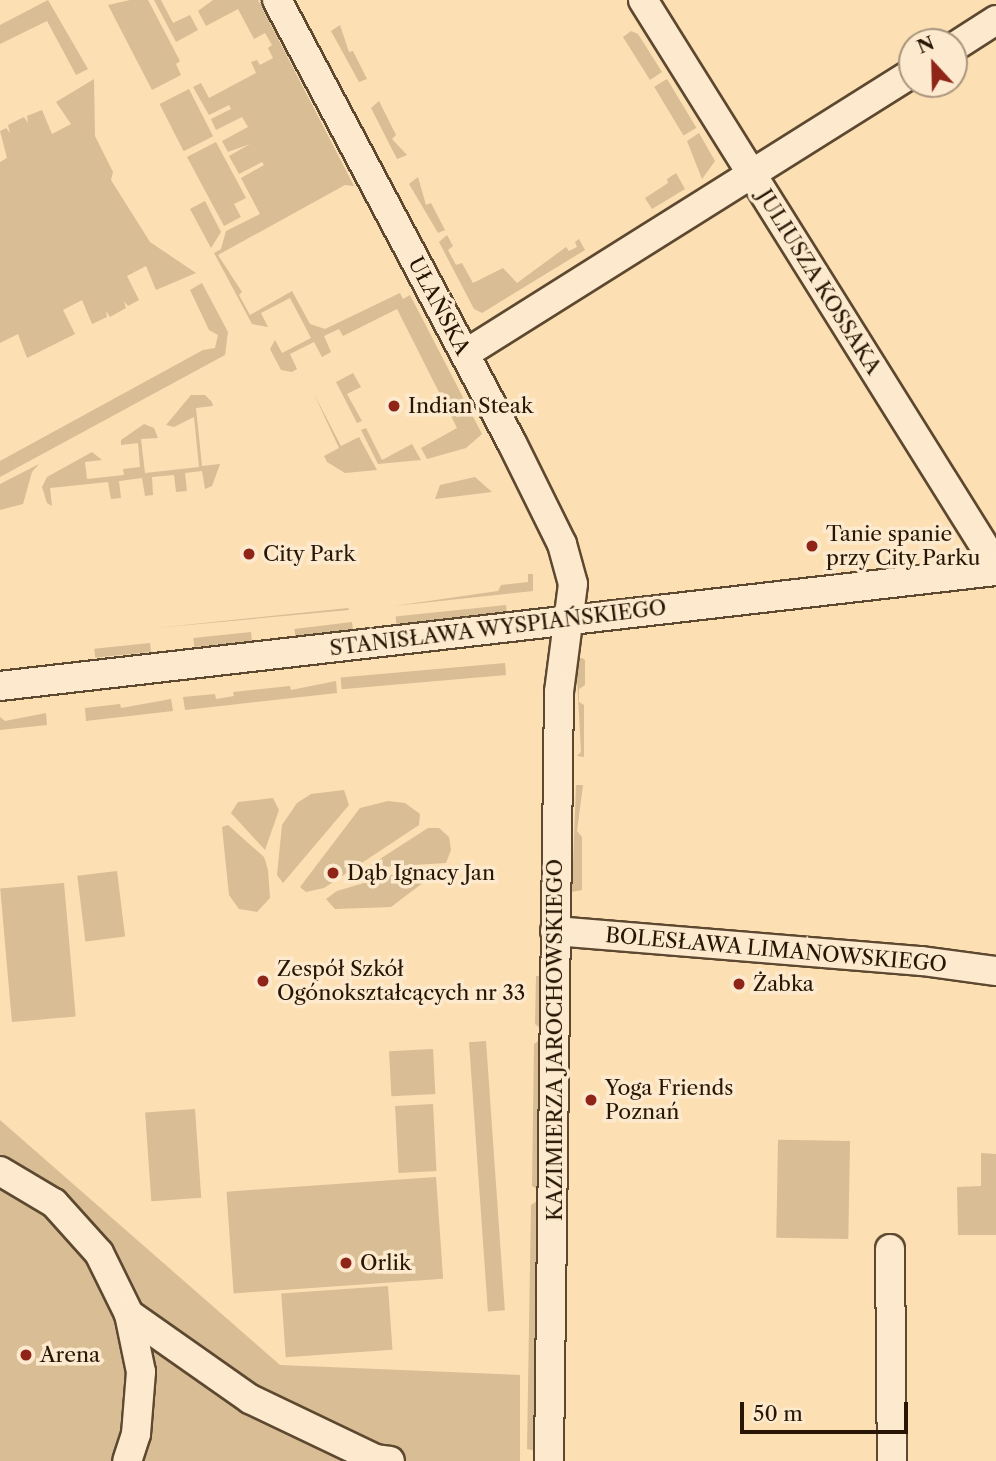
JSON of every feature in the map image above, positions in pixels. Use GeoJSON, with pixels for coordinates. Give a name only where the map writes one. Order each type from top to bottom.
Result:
{"type":"FeatureCollection","features":[{"type":"Feature","properties":{"kind":"street","name":"UŁAŃSKA"},"geometry":{"type":"LineString","coordinates":[[277,0],[465,354],[562,544],[573,584],[568,620]]}},
{"type":"Feature","properties":{"kind":"street","name":"JULIUSZA KOSSAKA"},"geometry":{"type":"LineString","coordinates":[[643,0],[996,565]]}},
{"type":"Feature","properties":{"kind":"street"},"geometry":{"type":"LineString","coordinates":[[968,38],[996,20]]}},
{"type":"Feature","properties":{"kind":"street"},"geometry":{"type":"LineString","coordinates":[[465,354],[898,82]]}},
{"type":"Feature","properties":{"kind":"street","name":"STANISŁAWA WYSPIAŃSKIEGO"},"geometry":{"type":"LineString","coordinates":[[0,686],[496,632],[568,620],[996,571]]}},
{"type":"Feature","properties":{"kind":"street","name":"KAZIMIERZA JAROCHOWSKIEGO"},"geometry":{"type":"LineString","coordinates":[[549,1461],[559,692],[568,620]]}},
{"type":"Feature","properties":{"kind":"street","name":"BOLESŁAWA LIMANOWSKIEGO"},"geometry":{"type":"LineString","coordinates":[[555,931],[922,961],[996,971]]}},
{"type":"Feature","properties":{"kind":"street"},"geometry":{"type":"LineString","coordinates":[[0,1171],[54,1203],[99,1253],[130,1314],[141,1372],[136,1434],[127,1461]]}},
{"type":"Feature","properties":{"kind":"street"},"geometry":{"type":"LineString","coordinates":[[891,1249],[892,1461]]}},
{"type":"Feature","properties":{"kind":"street"},"geometry":{"type":"LineString","coordinates":[[130,1314],[250,1399],[381,1461]]}},
{"type":"Feature","properties":{"kind":"shaded area"},"geometry":{"type":"Polygon","coordinates":[[[48,0],[88,69],[76,75],[47,21],[0,44],[0,25],[48,0]]]}},
{"type":"Feature","properties":{"kind":"shaded area"},"geometry":{"type":"Polygon","coordinates":[[[130,0],[148,0],[180,61],[176,64],[181,75],[152,90],[108,5],[130,0]]]}},
{"type":"Feature","properties":{"kind":"shaded area"},"geometry":{"type":"Polygon","coordinates":[[[154,0],[161,0],[173,23],[190,15],[198,30],[176,42],[154,0]]]}},
{"type":"Feature","properties":{"kind":"shaded area"},"geometry":{"type":"Polygon","coordinates":[[[213,0],[258,0],[354,186],[345,185],[218,255],[242,292],[239,295],[250,315],[292,291],[310,324],[325,329],[400,293],[403,299],[410,295],[482,434],[466,448],[427,459],[421,448],[457,428],[397,309],[343,336],[339,329],[324,336],[331,352],[322,357],[314,342],[290,354],[297,369],[292,372],[281,370],[270,349],[275,340],[282,353],[311,338],[290,298],[261,313],[268,327],[252,324],[214,253],[221,249],[226,231],[260,214],[241,178],[264,165],[262,162],[239,174],[229,156],[250,144],[228,152],[222,141],[248,127],[242,117],[216,130],[211,119],[231,109],[229,105],[209,115],[193,87],[201,83],[209,98],[256,73],[251,62],[257,60],[260,65],[273,58],[268,48],[272,45],[265,33],[254,39],[238,9],[206,26],[198,11],[213,0]]]}},
{"type":"Feature","properties":{"kind":"shaded area"},"geometry":{"type":"Polygon","coordinates":[[[340,25],[349,52],[353,51],[367,79],[359,82],[331,31],[340,25]]]}},
{"type":"Feature","properties":{"kind":"shaded area"},"geometry":{"type":"Polygon","coordinates":[[[631,31],[638,34],[662,72],[650,80],[623,37],[631,31]]]}},
{"type":"Feature","properties":{"kind":"shaded area"},"geometry":{"type":"Polygon","coordinates":[[[94,79],[95,136],[113,172],[111,180],[150,242],[196,273],[156,290],[146,266],[127,276],[139,300],[128,306],[124,301],[126,308],[110,317],[106,311],[107,317],[92,324],[82,300],[63,310],[75,334],[27,358],[18,334],[0,343],[0,162],[7,158],[0,131],[6,128],[10,133],[8,125],[24,117],[28,123],[27,116],[42,110],[52,134],[71,124],[56,102],[94,79]]]}},
{"type":"Feature","properties":{"kind":"shaded area"},"geometry":{"type":"Polygon","coordinates":[[[667,79],[696,128],[683,136],[654,87],[667,79]]]}},
{"type":"Feature","properties":{"kind":"shaded area"},"geometry":{"type":"Polygon","coordinates":[[[189,89],[213,136],[184,151],[160,104],[189,89]]]}},
{"type":"Feature","properties":{"kind":"shaded area"},"geometry":{"type":"Polygon","coordinates":[[[379,101],[396,135],[392,139],[407,155],[397,159],[371,108],[379,101]]]}},
{"type":"Feature","properties":{"kind":"shaded area"},"geometry":{"type":"Polygon","coordinates":[[[699,133],[715,161],[702,179],[687,141],[699,133]]]}},
{"type":"Feature","properties":{"kind":"shaded area"},"geometry":{"type":"Polygon","coordinates":[[[216,142],[246,198],[234,204],[241,217],[224,226],[187,157],[216,142]]]}},
{"type":"Feature","properties":{"kind":"shaded area"},"geometry":{"type":"Polygon","coordinates":[[[676,173],[685,189],[652,209],[645,198],[668,183],[667,179],[676,173]]]}},
{"type":"Feature","properties":{"kind":"shaded area"},"geometry":{"type":"Polygon","coordinates":[[[418,177],[426,205],[431,203],[445,230],[438,233],[409,184],[418,177]]]}},
{"type":"Feature","properties":{"kind":"shaded area"},"geometry":{"type":"Polygon","coordinates":[[[205,201],[221,232],[211,248],[190,209],[205,201]]]}},
{"type":"Feature","properties":{"kind":"shaded area"},"geometry":{"type":"Polygon","coordinates":[[[447,235],[453,246],[448,250],[456,265],[462,263],[473,283],[503,268],[517,283],[566,247],[569,251],[577,247],[575,242],[579,239],[585,250],[482,313],[474,309],[439,242],[447,235]]]}},
{"type":"Feature","properties":{"kind":"shaded area"},"geometry":{"type":"Polygon","coordinates":[[[202,283],[228,332],[225,355],[0,477],[0,461],[203,350],[215,348],[218,335],[209,330],[190,290],[202,283]]]}},
{"type":"Feature","properties":{"kind":"shaded area"},"geometry":{"type":"Polygon","coordinates":[[[353,373],[361,387],[347,394],[362,421],[357,423],[336,382],[353,373]]]}},
{"type":"Feature","properties":{"kind":"shaded area"},"geometry":{"type":"Polygon","coordinates":[[[314,394],[341,446],[359,437],[377,470],[345,473],[327,462],[324,456],[339,448],[314,394]]]}},
{"type":"Feature","properties":{"kind":"shaded area"},"geometry":{"type":"Polygon","coordinates":[[[191,395],[205,395],[213,406],[196,408],[202,466],[220,464],[212,486],[205,489],[202,471],[185,473],[187,491],[176,492],[174,475],[152,477],[153,495],[145,496],[142,478],[119,481],[121,498],[111,499],[108,482],[50,488],[52,506],[47,503],[42,487],[47,477],[92,452],[102,460],[85,462],[87,479],[124,475],[123,469],[140,467],[138,443],[121,445],[121,440],[144,424],[154,428],[158,438],[141,439],[145,473],[199,467],[194,417],[174,427],[166,425],[191,395]]]}},
{"type":"Feature","properties":{"kind":"shaded area"},"geometry":{"type":"Polygon","coordinates":[[[366,428],[382,460],[412,444],[421,460],[378,464],[361,430],[366,428]]]}},
{"type":"Feature","properties":{"kind":"shaded area"},"geometry":{"type":"Polygon","coordinates":[[[39,464],[32,472],[23,504],[0,510],[0,484],[39,464]]]}},
{"type":"Feature","properties":{"kind":"shaded area"},"geometry":{"type":"Polygon","coordinates":[[[475,477],[492,492],[435,499],[440,485],[475,477]]]}},
{"type":"Feature","properties":{"kind":"shaded area"},"geometry":{"type":"Polygon","coordinates":[[[528,574],[533,574],[533,591],[394,606],[498,591],[501,585],[528,582],[528,574]]]}},
{"type":"Feature","properties":{"kind":"shaded area"},"geometry":{"type":"Polygon","coordinates":[[[506,605],[507,614],[397,626],[396,617],[506,605]]]}},
{"type":"Feature","properties":{"kind":"shaded area"},"geometry":{"type":"Polygon","coordinates":[[[348,608],[349,610],[156,628],[348,608]]]}},
{"type":"Feature","properties":{"kind":"shaded area"},"geometry":{"type":"Polygon","coordinates":[[[352,622],[353,630],[295,637],[294,629],[352,622]]]}},
{"type":"Feature","properties":{"kind":"shaded area"},"geometry":{"type":"Polygon","coordinates":[[[251,632],[252,641],[194,647],[193,638],[251,632]]]}},
{"type":"Feature","properties":{"kind":"shaded area"},"geometry":{"type":"Polygon","coordinates":[[[150,643],[151,652],[95,658],[94,649],[150,643]]]}},
{"type":"Feature","properties":{"kind":"shaded area"},"geometry":{"type":"Polygon","coordinates":[[[576,659],[585,660],[585,685],[579,689],[579,702],[584,705],[584,757],[577,756],[581,752],[576,659]]]}},
{"type":"Feature","properties":{"kind":"shaded area"},"geometry":{"type":"Polygon","coordinates":[[[505,663],[506,675],[342,689],[341,677],[505,663]]]}},
{"type":"Feature","properties":{"kind":"shaded area"},"geometry":{"type":"Polygon","coordinates":[[[336,681],[337,693],[185,710],[183,697],[215,694],[216,699],[234,696],[233,692],[290,686],[291,690],[336,681]]]}},
{"type":"Feature","properties":{"kind":"shaded area"},"geometry":{"type":"Polygon","coordinates":[[[171,699],[173,711],[86,721],[85,708],[120,704],[121,708],[171,699]]]}},
{"type":"Feature","properties":{"kind":"shaded area"},"geometry":{"type":"Polygon","coordinates":[[[46,713],[47,725],[0,730],[0,717],[5,721],[46,713]]]}},
{"type":"Feature","properties":{"kind":"shaded area"},"geometry":{"type":"Polygon","coordinates":[[[576,785],[583,785],[577,831],[582,837],[582,890],[566,893],[566,870],[573,864],[576,785]]]}},
{"type":"Feature","properties":{"kind":"shaded area"},"geometry":{"type":"Polygon","coordinates":[[[344,790],[349,805],[283,883],[277,875],[282,825],[297,803],[311,794],[344,790]]]}},
{"type":"Feature","properties":{"kind":"shaded area"},"geometry":{"type":"Polygon","coordinates":[[[273,798],[279,810],[265,850],[231,813],[238,802],[273,798]]]}},
{"type":"Feature","properties":{"kind":"shaded area"},"geometry":{"type":"Polygon","coordinates":[[[388,801],[405,803],[420,814],[419,825],[324,888],[306,892],[300,887],[360,808],[388,801]]]}},
{"type":"Feature","properties":{"kind":"shaded area"},"geometry":{"type":"Polygon","coordinates":[[[228,825],[264,857],[270,898],[257,912],[239,909],[229,895],[222,827],[228,825]]]}},
{"type":"Feature","properties":{"kind":"shaded area"},"geometry":{"type":"Polygon","coordinates":[[[428,828],[439,828],[449,837],[451,850],[446,863],[366,868],[428,828]]]}},
{"type":"Feature","properties":{"kind":"shaded area"},"geometry":{"type":"Polygon","coordinates":[[[117,871],[125,937],[85,941],[77,876],[117,871]]]}},
{"type":"Feature","properties":{"kind":"shaded area"},"geometry":{"type":"Polygon","coordinates":[[[401,872],[426,874],[428,879],[391,907],[335,909],[326,899],[337,891],[401,872]]]}},
{"type":"Feature","properties":{"kind":"shaded area"},"geometry":{"type":"Polygon","coordinates":[[[64,883],[76,1016],[12,1022],[0,889],[64,883]]]}},
{"type":"Feature","properties":{"kind":"shaded area"},"geometry":{"type":"Polygon","coordinates":[[[536,976],[544,976],[536,1315],[541,1452],[527,1449],[531,1205],[537,1201],[537,1189],[532,1186],[534,1044],[540,1040],[540,1028],[535,1024],[536,976]]]}},
{"type":"Feature","properties":{"kind":"shaded area"},"geometry":{"type":"Polygon","coordinates":[[[486,1041],[505,1310],[488,1312],[469,1042],[486,1041]]]}},
{"type":"Feature","properties":{"kind":"shaded area"},"geometry":{"type":"Polygon","coordinates":[[[433,1049],[435,1094],[391,1096],[389,1051],[433,1049]]]}},
{"type":"Feature","properties":{"kind":"shaded area"},"geometry":{"type":"Polygon","coordinates":[[[433,1104],[437,1171],[399,1173],[395,1106],[433,1104]]]}},
{"type":"Feature","properties":{"kind":"shaded area"},"geometry":{"type":"Polygon","coordinates":[[[195,1109],[201,1198],[151,1201],[145,1112],[195,1109]]]}},
{"type":"Feature","properties":{"kind":"shaded area"},"geometry":{"type":"Polygon","coordinates":[[[0,1120],[280,1365],[520,1375],[520,1461],[0,1461],[0,1120]]]}},
{"type":"Feature","properties":{"kind":"shaded area"},"geometry":{"type":"Polygon","coordinates":[[[778,1140],[850,1141],[848,1239],[776,1238],[778,1140]]]}},
{"type":"Feature","properties":{"kind":"shaded area"},"geometry":{"type":"Polygon","coordinates":[[[981,1153],[996,1154],[996,1235],[958,1235],[957,1187],[981,1186],[981,1153]]]}},
{"type":"Feature","properties":{"kind":"shaded area"},"geometry":{"type":"Polygon","coordinates":[[[436,1177],[443,1279],[234,1293],[227,1192],[436,1177]]]}},
{"type":"Feature","properties":{"kind":"shaded area"},"geometry":{"type":"Polygon","coordinates":[[[388,1286],[392,1350],[286,1357],[281,1293],[388,1286]]]}},
{"type":"Feature","properties":{"kind":"place","name":"Indian Steak"},"geometry":{"type":"Point","coordinates":[394,406]}},
{"type":"Feature","properties":{"kind":"place","name":"Tanie spanie przy City Parku"},"geometry":{"type":"Point","coordinates":[812,546]}},
{"type":"Feature","properties":{"kind":"place","name":"City Park"},"geometry":{"type":"Point","coordinates":[249,554]}},
{"type":"Feature","properties":{"kind":"place","name":"Dąb Ignacy Jan"},"geometry":{"type":"Point","coordinates":[333,873]}},
{"type":"Feature","properties":{"kind":"place","name":"Zespół Szkół Ogónokształcących nr 33"},"geometry":{"type":"Point","coordinates":[263,981]}},
{"type":"Feature","properties":{"kind":"place","name":"Żabka"},"geometry":{"type":"Point","coordinates":[739,984]}},
{"type":"Feature","properties":{"kind":"place","name":"Yoga Friends Poznań"},"geometry":{"type":"Point","coordinates":[591,1100]}},
{"type":"Feature","properties":{"kind":"place","name":"Orlik"},"geometry":{"type":"Point","coordinates":[346,1263]}},
{"type":"Feature","properties":{"kind":"place","name":"Arena"},"geometry":{"type":"Point","coordinates":[26,1355]}}]}
